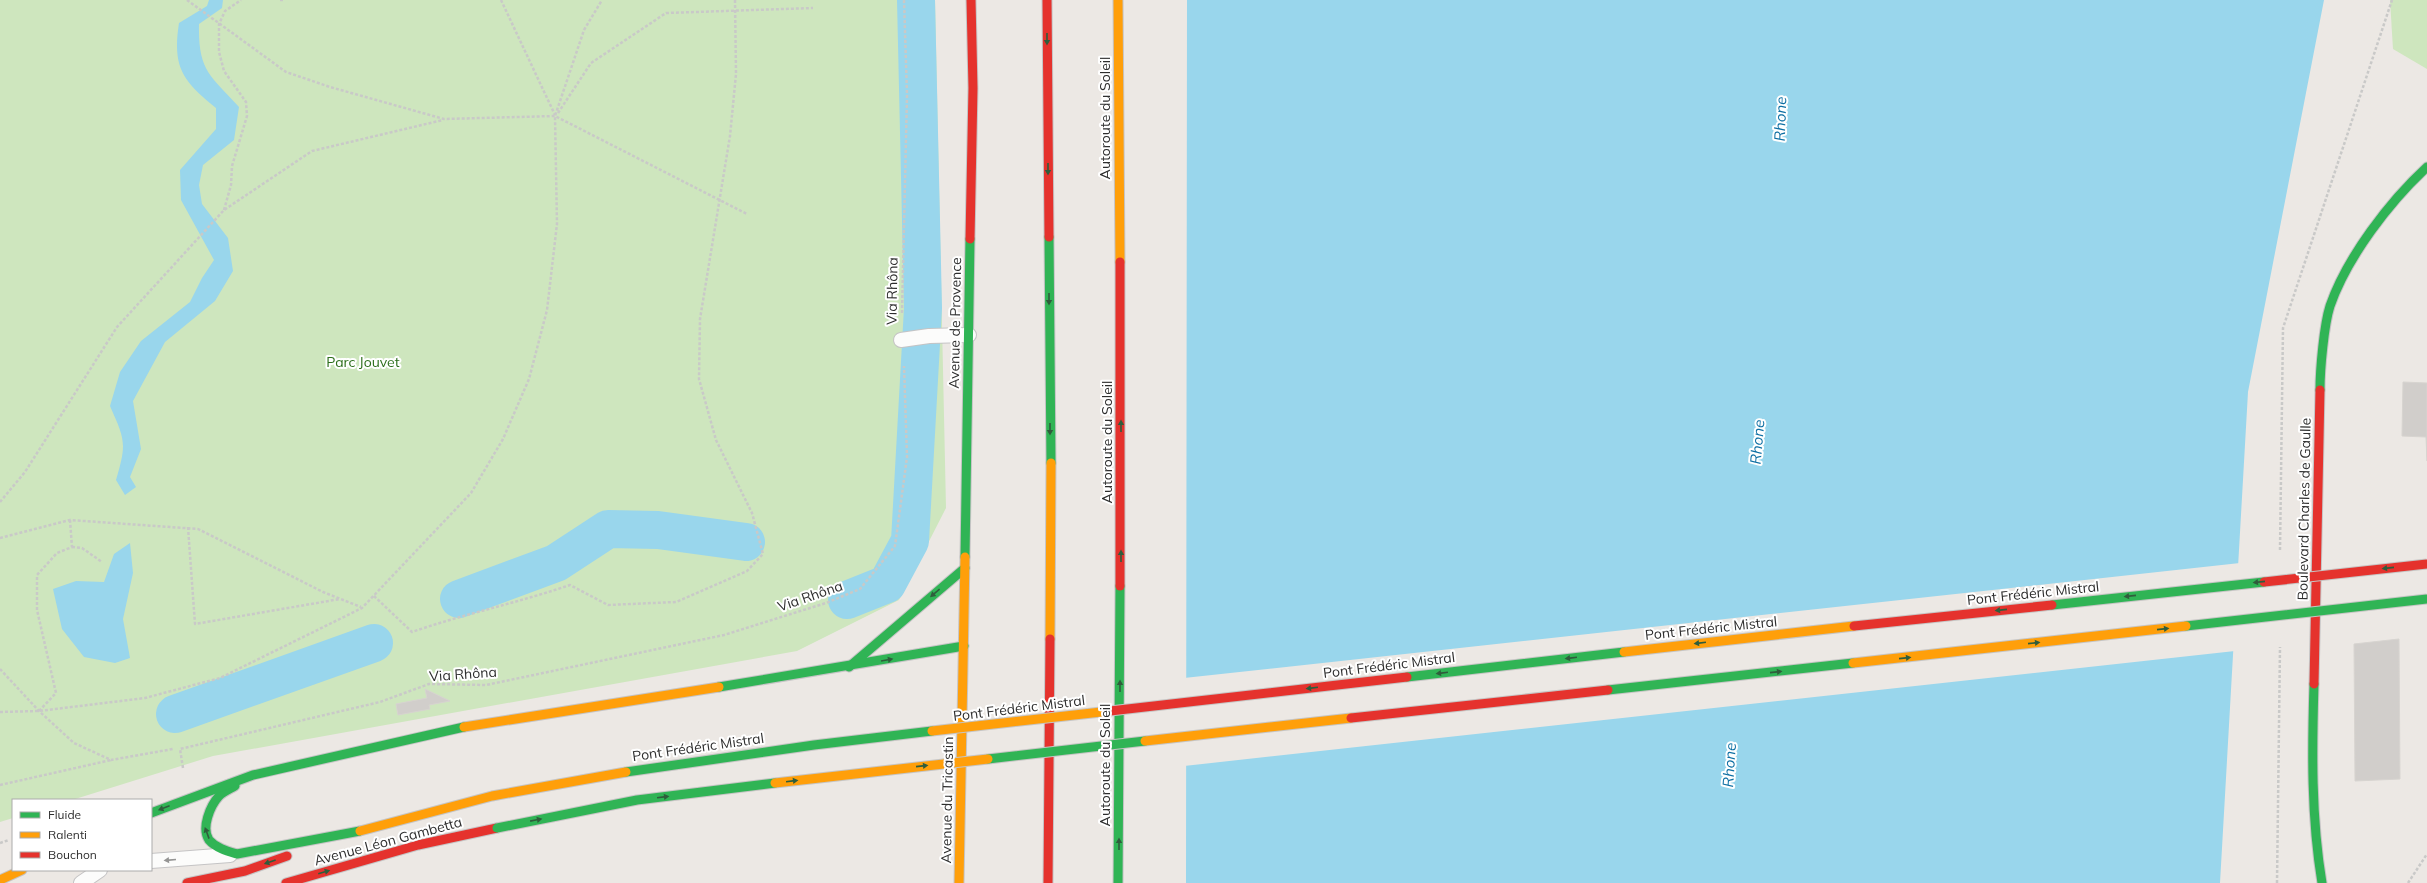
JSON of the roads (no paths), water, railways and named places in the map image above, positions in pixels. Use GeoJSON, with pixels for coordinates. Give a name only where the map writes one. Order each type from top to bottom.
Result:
{"type":"FeatureCollection","features":[{"type":"Feature","properties":{"kind":"main road","name":"Avenue de Provence"},"geometry":{"type":"LineString","coordinates":[[964,646],[973,88],[971,0]]}},
{"type":"Feature","properties":{"kind":"main road"},"geometry":{"type":"LineString","coordinates":[[1047,0],[1051,478],[1048,883]]}},
{"type":"Feature","properties":{"kind":"main road","name":"Autoroute du Soleil"},"geometry":{"type":"LineString","coordinates":[[1118,0],[1121,484],[1118,883]]}},
{"type":"Feature","properties":{"kind":"main road","name":"Boulevard Charles de Gaulle"},"geometry":{"type":"LineString","coordinates":[[2322,883],[2318,860],[2313,756],[2320,373],[2330,306],[2358,249],[2404,188],[2427,167]]}},
{"type":"Feature","properties":{"kind":"main road","name":"Pont Frédéric Mistral"},"geometry":{"type":"LineString","coordinates":[[360,831],[492,796],[595,776],[814,745],[1739,639],[2427,564]]}},
{"type":"Feature","properties":{"kind":"main road"},"geometry":{"type":"LineString","coordinates":[[849,667],[965,568]]}},
{"type":"Feature","properties":{"kind":"main road"},"geometry":{"type":"LineString","coordinates":[[417,856],[497,828],[637,800],[815,778],[1737,677],[2427,599]]}},
{"type":"Feature","properties":{"kind":"main road"},"geometry":{"type":"LineString","coordinates":[[152,813],[253,774],[460,728],[849,667],[964,646]]}},
{"type":"Feature","properties":{"kind":"main road","name":"Avenue du Tricastin"},"geometry":{"type":"LineString","coordinates":[[959,883],[964,646]]}},
{"type":"Feature","properties":{"kind":"main road"},"geometry":{"type":"LineString","coordinates":[[253,774],[218,796],[204,823],[205,832],[211,843],[220,850],[237,854],[360,831]]}},
{"type":"Feature","properties":{"kind":"main road","name":"Avenue Léon Gambetta"},"geometry":{"type":"LineString","coordinates":[[286,883],[418,845],[497,828]]}},
{"type":"Feature","properties":{"kind":"main road","name":"Avenue Léon Gambetta"},"geometry":{"type":"LineString","coordinates":[[187,883],[245,871],[360,831]]}},
{"type":"Feature","properties":{"kind":"main road"},"geometry":{"type":"LineString","coordinates":[[0,880],[20,871]]}},
{"type":"Feature","properties":{"kind":"lane"},"geometry":{"type":"LineString","coordinates":[[901,340],[929,336],[969,335]]}},
{"type":"Feature","properties":{"kind":"lane"},"geometry":{"type":"LineString","coordinates":[[152,861],[237,854]]}},
{"type":"Feature","properties":{"kind":"lane"},"geometry":{"type":"LineString","coordinates":[[81,883],[99,871]]}},
{"type":"Feature","properties":{"kind":"water"},"geometry":{"type":"Polygon","coordinates":[[[209,0],[223,0],[222,8],[199,24],[201,52],[208,71],[213,79],[239,107],[234,140],[203,165],[199,185],[202,204],[228,238],[233,271],[215,301],[165,342],[133,401],[141,449],[130,477],[136,487],[125,495],[116,480],[122,458],[123,442],[119,427],[110,406],[120,372],[141,341],[190,302],[202,278],[214,260],[181,200],[180,170],[216,129],[216,108],[195,90],[188,81],[182,72],[177,51],[179,23],[207,6],[209,0]]]}},
{"type":"Feature","properties":{"kind":"water","name":"Rhone"},"geometry":{"type":"Polygon","coordinates":[[[1187,0],[2324,0],[2248,392],[2220,883],[1186,883],[1187,0]]]}},
{"type":"Feature","properties":{"kind":"water"},"geometry":{"type":"Polygon","coordinates":[[[130,543],[133,573],[123,619],[130,658],[115,663],[84,657],[62,629],[53,589],[76,581],[104,582],[114,554],[130,543]]]}},
{"type":"Feature","properties":{"kind":"waterway"},"geometry":{"type":"LineString","coordinates":[[847,600],[887,584],[910,541],[923,308],[916,0]]}},
{"type":"Feature","properties":{"kind":"waterway"},"geometry":{"type":"LineString","coordinates":[[459,599],[556,563],[608,529],[658,530],[746,542]]}},
{"type":"Feature","properties":{"kind":"waterway"},"geometry":{"type":"LineString","coordinates":[[175,714],[374,643]]}},
{"type":"Feature","properties":{"kind":"park label","name":"Parc Jouvet"},"geometry":{"type":"Point","coordinates":[363,362]}}]}
